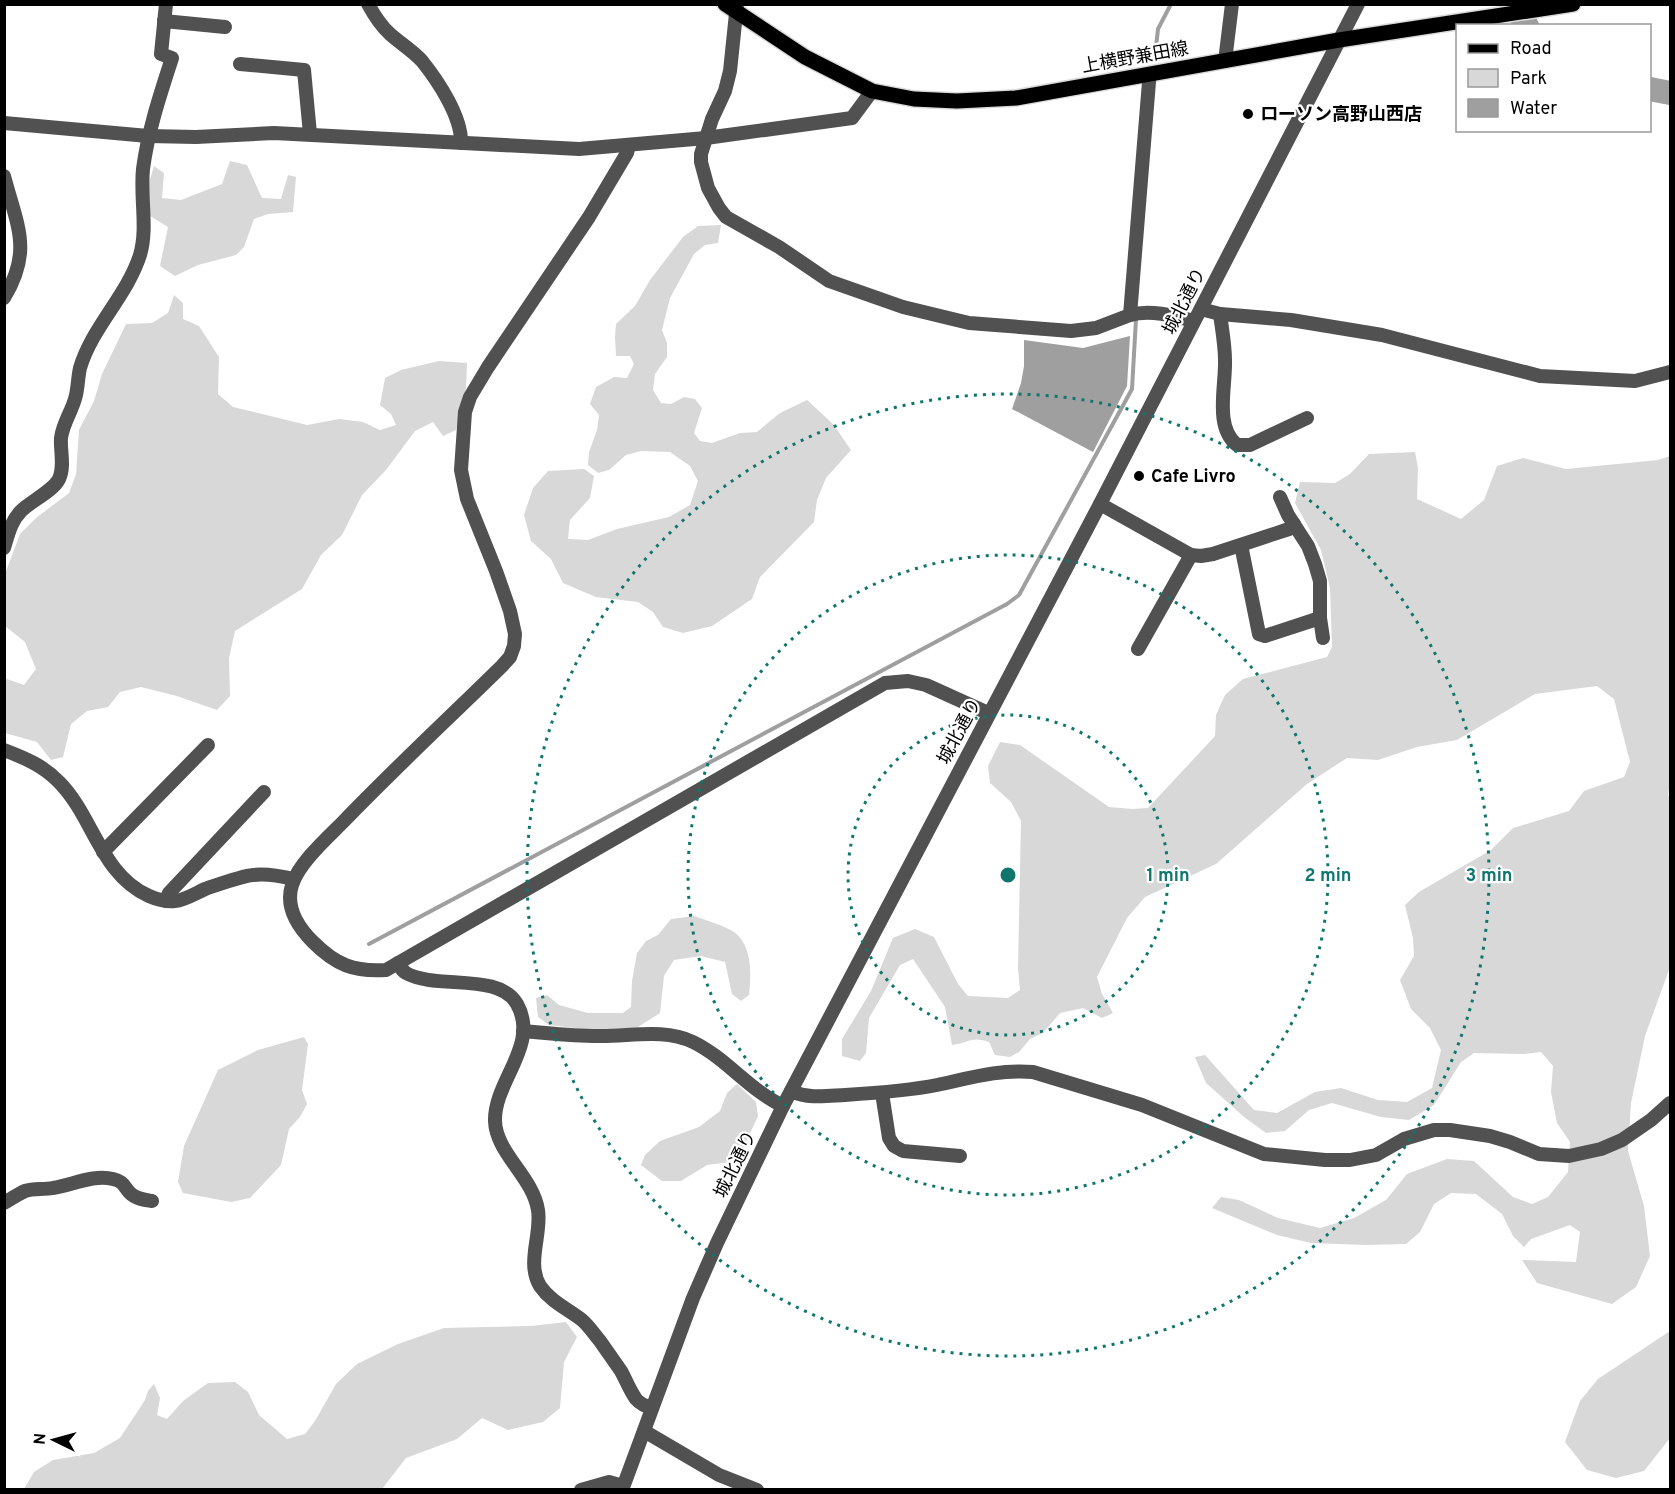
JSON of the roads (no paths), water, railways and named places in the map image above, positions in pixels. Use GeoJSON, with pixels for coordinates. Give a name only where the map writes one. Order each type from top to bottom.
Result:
{"type":"FeatureCollection","features":[{"type":"Feature","properties":{"kind":"main road","name":"上横野兼田線"},"geometry":{"type":"LineString","coordinates":[[733,7],[805,57],[872,90],[914,99],[957,101],[1016,98],[1339,40],[1573,4]]}},
{"type":"Feature","properties":{"kind":"street"},"geometry":{"type":"LineString","coordinates":[[4,548],[14,520],[21,511],[58,481],[62,471],[64,423],[76,395],[81,366],[140,255],[144,237],[143,169],[148,136],[172,58],[161,54],[166,4]]}},
{"type":"Feature","properties":{"kind":"street"},"geometry":{"type":"LineString","coordinates":[[368,4],[389,33],[421,60],[438,84],[462,132],[461,143]]}},
{"type":"Feature","properties":{"kind":"street"},"geometry":{"type":"LineString","coordinates":[[1225,61],[1232,4]]}},
{"type":"Feature","properties":{"kind":"street","name":"城北通り"},"geometry":{"type":"LineString","coordinates":[[623,1488],[693,1298],[783,1106],[1100,504],[1358,4]]}},
{"type":"Feature","properties":{"kind":"street"},"geometry":{"type":"LineString","coordinates":[[733,7],[730,71],[725,91],[712,119],[701,154],[708,188],[726,217],[778,247],[829,281],[903,307],[969,323],[1071,331],[1096,328],[1144,312],[1182,318],[1220,314],[1291,320],[1382,335],[1540,376],[1635,381],[1671,372]]}},
{"type":"Feature","properties":{"kind":"street"},"geometry":{"type":"LineString","coordinates":[[164,21],[225,27]]}},
{"type":"Feature","properties":{"kind":"street"},"geometry":{"type":"LineString","coordinates":[[240,64],[304,70],[310,134]]}},
{"type":"Feature","properties":{"kind":"street"},"geometry":{"type":"LineString","coordinates":[[1130,315],[1148,75]]}},
{"type":"Feature","properties":{"kind":"street"},"geometry":{"type":"LineString","coordinates":[[4,123],[148,136],[310,134],[579,149],[706,138],[852,118],[872,90]]}},
{"type":"Feature","properties":{"kind":"street"},"geometry":{"type":"LineString","coordinates":[[629,145],[627,153],[589,217],[488,367],[470,398],[465,412],[461,470],[466,499],[510,611],[514,634],[514,646],[510,657],[373,791],[318,848],[294,879],[290,900],[294,916],[304,933],[336,961],[352,968],[368,971],[386,970],[885,683],[908,681],[926,685],[988,713]]}},
{"type":"Feature","properties":{"kind":"street"},"geometry":{"type":"LineString","coordinates":[[4,176],[22,246],[19,266],[4,298]]}},
{"type":"Feature","properties":{"kind":"street"},"geometry":{"type":"LineString","coordinates":[[1220,314],[1226,363],[1223,411],[1230,440],[1237,445],[1250,445],[1307,418]]}},
{"type":"Feature","properties":{"kind":"street"},"geometry":{"type":"LineString","coordinates":[[1280,497],[1316,564],[1320,581],[1320,618],[1323,638]]}},
{"type":"Feature","properties":{"kind":"street"},"geometry":{"type":"LineString","coordinates":[[1100,504],[1191,555],[1213,554],[1289,529],[1294,524]]}},
{"type":"Feature","properties":{"kind":"street"},"geometry":{"type":"LineString","coordinates":[[1241,544],[1259,634],[1265,636],[1320,618]]}},
{"type":"Feature","properties":{"kind":"street"},"geometry":{"type":"LineString","coordinates":[[1138,649],[1191,555]]}},
{"type":"Feature","properties":{"kind":"street"},"geometry":{"type":"LineString","coordinates":[[103,852],[208,745]]}},
{"type":"Feature","properties":{"kind":"street"},"geometry":{"type":"LineString","coordinates":[[4,750],[45,769],[61,783],[78,807],[103,852],[134,887],[149,896],[166,901],[178,901],[205,889],[252,875],[294,879]]}},
{"type":"Feature","properties":{"kind":"street"},"geometry":{"type":"LineString","coordinates":[[166,901],[169,893],[264,792]]}},
{"type":"Feature","properties":{"kind":"street"},"geometry":{"type":"LineString","coordinates":[[398,963],[405,973],[423,979],[485,985],[500,989],[511,996],[517,1004],[522,1017],[523,1031],[519,1052],[498,1100],[495,1124],[497,1134],[505,1149],[528,1183],[538,1209],[534,1270],[539,1285],[552,1299],[584,1322],[620,1370],[637,1399],[652,1408]]}},
{"type":"Feature","properties":{"kind":"street"},"geometry":{"type":"LineString","coordinates":[[523,1031],[596,1036],[673,1035],[691,1041],[708,1051],[747,1084],[783,1106]]}},
{"type":"Feature","properties":{"kind":"street"},"geometry":{"type":"LineString","coordinates":[[791,1090],[801,1095],[815,1097],[882,1093],[935,1085],[993,1072],[1017,1070],[1033,1072],[1142,1105],[1264,1154],[1324,1161],[1350,1160],[1376,1155],[1404,1139],[1434,1130],[1490,1136],[1539,1154],[1569,1156],[1601,1149],[1622,1140],[1671,1103]]}},
{"type":"Feature","properties":{"kind":"street"},"geometry":{"type":"LineString","coordinates":[[882,1093],[889,1138],[894,1146],[903,1151],[960,1156]]}},
{"type":"Feature","properties":{"kind":"street"},"geometry":{"type":"LineString","coordinates":[[4,1203],[33,1189],[50,1189],[99,1178],[120,1181],[126,1185],[131,1194],[140,1199],[152,1201]]}},
{"type":"Feature","properties":{"kind":"street"},"geometry":{"type":"LineString","coordinates":[[644,1431],[719,1475],[757,1490]]}},
{"type":"Feature","properties":{"kind":"street"},"geometry":{"type":"LineString","coordinates":[[581,1490],[609,1482],[623,1488]]}},
{"type":"Feature","properties":{"kind":"water"},"geometry":{"type":"Polygon","coordinates":[[[1130,336],[1127,386],[1093,452],[1012,409],[1024,366],[1024,340],[1083,348],[1130,336]]]}},
{"type":"Feature","properties":{"kind":"waterway"},"geometry":{"type":"LineString","coordinates":[[1155,56],[1158,29],[1171,4]]}},
{"type":"Feature","properties":{"kind":"waterway"},"geometry":{"type":"LineString","coordinates":[[1513,4],[1526,24]]}},
{"type":"Feature","properties":{"kind":"waterway"},"geometry":{"type":"LineString","coordinates":[[1651,89],[1670,93]]}},
{"type":"Feature","properties":{"kind":"waterway"},"geometry":{"type":"LineString","coordinates":[[369,944],[1007,604],[1019,595],[1132,389],[1136,319]]}},
{"type":"Feature","properties":{"kind":"place","name":"ローソン高野山西店"},"geometry":{"type":"Point","coordinates":[1248,114]}},
{"type":"Feature","properties":{"kind":"place","name":"Cafe Livro"},"geometry":{"type":"Point","coordinates":[1139,476]}}]}
